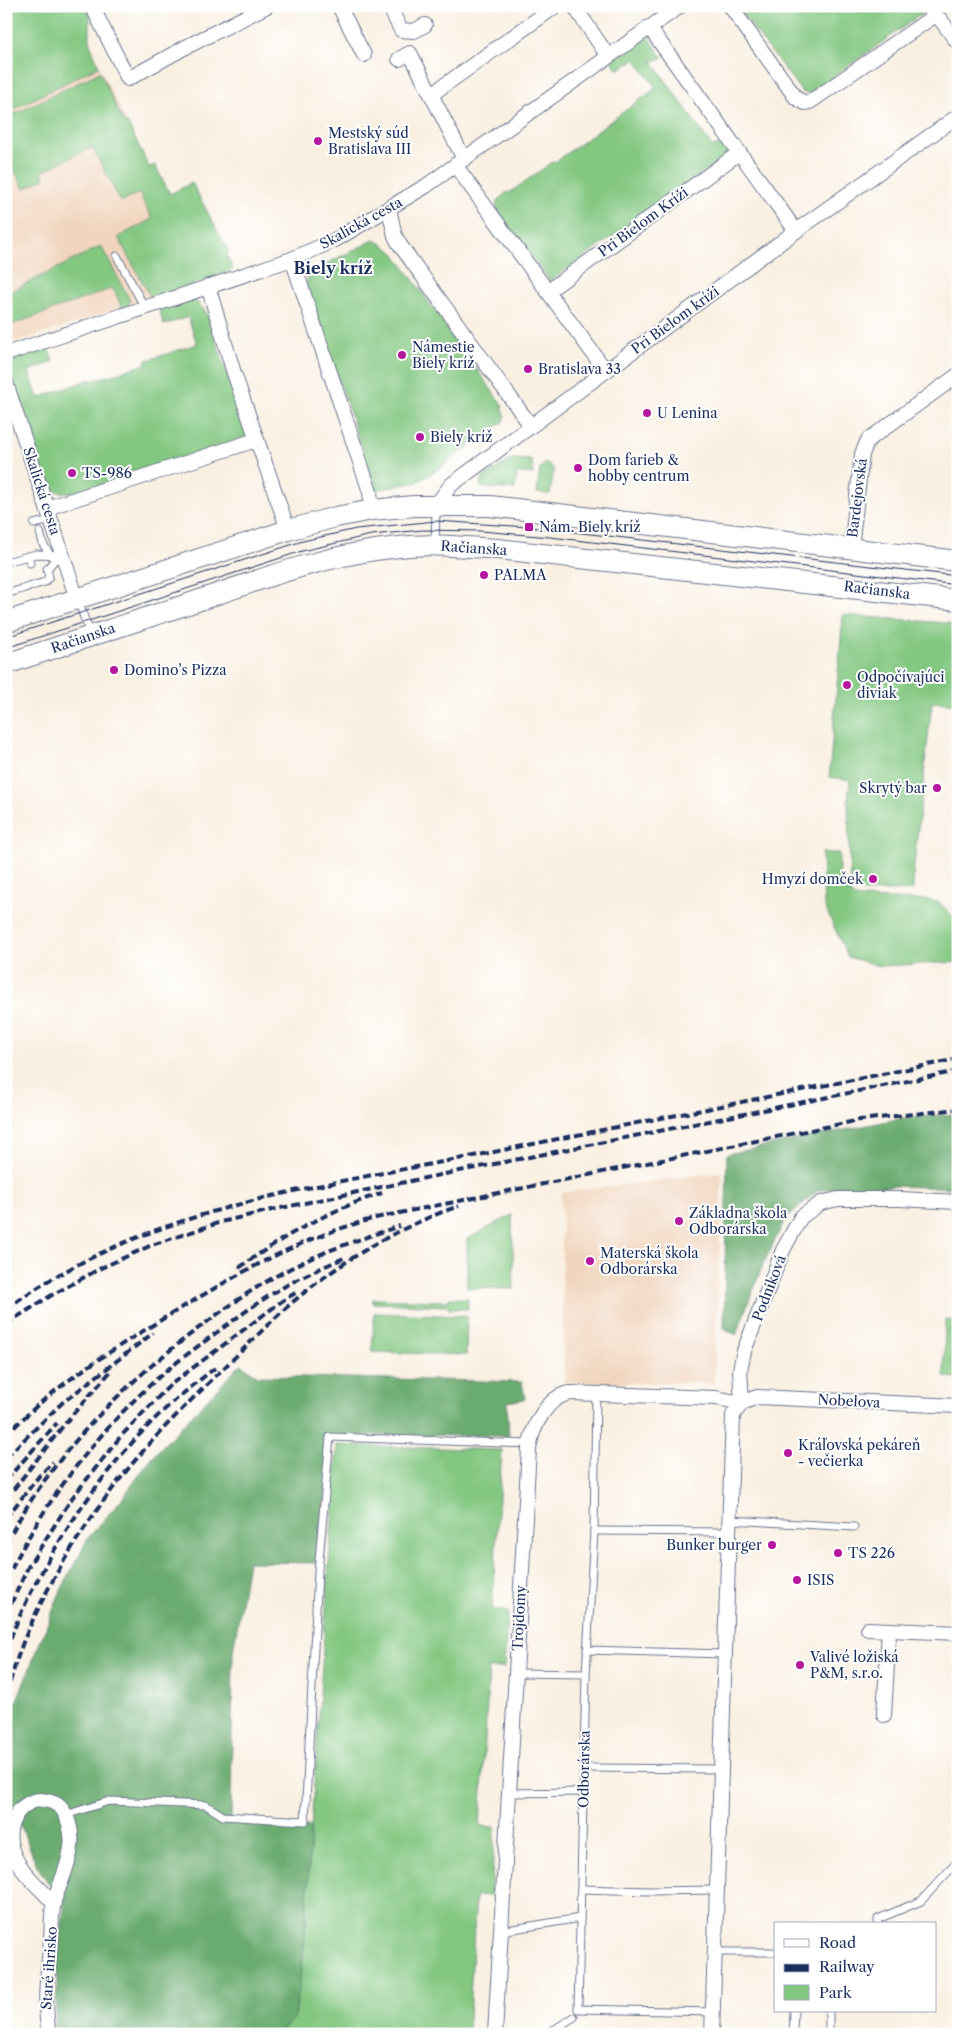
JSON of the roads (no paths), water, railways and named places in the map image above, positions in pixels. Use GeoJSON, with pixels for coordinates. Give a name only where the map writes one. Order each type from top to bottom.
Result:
{"type":"FeatureCollection","features":[{"type":"Feature","properties":{"kind":"main road"},"geometry":{"type":"LineString","coordinates":[[6,622],[330,518],[372,510],[436,505],[502,507],[958,561]]}},
{"type":"Feature","properties":{"kind":"main road","name":"Račianska"},"geometry":{"type":"LineString","coordinates":[[6,664],[323,561],[393,548],[435,545],[498,549],[958,600]]}},
{"type":"Feature","properties":{"kind":"street"},"geometry":{"type":"LineString","coordinates":[[92,6],[128,79],[267,6]]}},
{"type":"Feature","properties":{"kind":"street"},"geometry":{"type":"LineString","coordinates":[[339,6],[364,55]]}},
{"type":"Feature","properties":{"kind":"street"},"geometry":{"type":"LineString","coordinates":[[389,6],[401,30],[414,31],[425,24]]}},
{"type":"Feature","properties":{"kind":"street"},"geometry":{"type":"LineString","coordinates":[[574,6],[608,56]]}},
{"type":"Feature","properties":{"kind":"street","name":"Skalická cesta"},"geometry":{"type":"LineString","coordinates":[[6,354],[292,258],[335,240],[389,209],[460,162],[680,6]]}},
{"type":"Feature","properties":{"kind":"street"},"geometry":{"type":"LineString","coordinates":[[730,6],[796,98],[805,103],[810,102],[934,16],[940,19],[958,43]]}},
{"type":"Feature","properties":{"kind":"street"},"geometry":{"type":"LineString","coordinates":[[432,94],[553,8]]}},
{"type":"Feature","properties":{"kind":"street"},"geometry":{"type":"LineString","coordinates":[[649,27],[796,231]]}},
{"type":"Feature","properties":{"kind":"street"},"geometry":{"type":"LineString","coordinates":[[399,59],[410,53],[432,94],[460,162],[548,292],[606,371]]}},
{"type":"Feature","properties":{"kind":"street","name":"Pri Bielom kríži"},"geometry":{"type":"LineString","coordinates":[[531,426],[796,231],[958,116]]}},
{"type":"Feature","properties":{"kind":"street","name":"Pri Bielom Kríži"},"geometry":{"type":"LineString","coordinates":[[548,292],[739,153]]}},
{"type":"Feature","properties":{"kind":"street"},"geometry":{"type":"LineString","coordinates":[[389,209],[395,236],[400,245],[531,426],[452,485],[436,505]]}},
{"type":"Feature","properties":{"kind":"street"},"geometry":{"type":"LineString","coordinates":[[292,258],[367,483],[372,510]]}},
{"type":"Feature","properties":{"kind":"street"},"geometry":{"type":"LineString","coordinates":[[208,286],[256,440],[288,530]]}},
{"type":"Feature","properties":{"kind":"street","name":"Bardejovská"},"geometry":{"type":"LineString","coordinates":[[851,548],[862,454],[868,440],[958,375]]}},
{"type":"Feature","properties":{"kind":"street","name":"Skalická cesta"},"geometry":{"type":"LineString","coordinates":[[6,383],[49,514],[57,555],[77,599]]}},
{"type":"Feature","properties":{"kind":"street"},"geometry":{"type":"LineString","coordinates":[[49,514],[256,440]]}},
{"type":"Feature","properties":{"kind":"street","name":"Podniková"},"geometry":{"type":"LineString","coordinates":[[742,1403],[740,1370],[744,1351],[784,1250],[801,1218],[821,1203],[838,1199],[900,1199],[958,1202]]}},
{"type":"Feature","properties":{"kind":"street","name":"Trojdomy"},"geometry":{"type":"LineString","coordinates":[[495,2034],[530,1444],[536,1422],[549,1406],[563,1394],[578,1392],[716,1398],[742,1403]]}},
{"type":"Feature","properties":{"kind":"street","name":"Nobelova"},"geometry":{"type":"LineString","coordinates":[[742,1403],[757,1397],[770,1397],[958,1406]]}},
{"type":"Feature","properties":{"kind":"street"},"geometry":{"type":"LineString","coordinates":[[712,2034],[732,1425],[733,1416],[742,1403]]}},
{"type":"Feature","properties":{"kind":"street"},"geometry":{"type":"LineString","coordinates":[[868,1630],[958,1633]]}},
{"type":"Feature","properties":{"kind":"street"},"geometry":{"type":"LineString","coordinates":[[884,1716],[889,1630]]}},
{"type":"Feature","properties":{"kind":"street"},"geometry":{"type":"LineString","coordinates":[[54,1903],[15,1860],[10,1841],[11,1827],[16,1812],[27,1804],[39,1800],[54,1803],[66,1815]]}},
{"type":"Feature","properties":{"kind":"street","name":"Staré ihrisko"},"geometry":{"type":"LineString","coordinates":[[49,2034],[45,2008],[54,1903],[65,1875],[72,1846],[66,1815]]}},
{"type":"Feature","properties":{"kind":"lane"},"geometry":{"type":"LineString","coordinates":[[117,256],[145,308]]}},
{"type":"Feature","properties":{"kind":"lane"},"geometry":{"type":"LineString","coordinates":[[435,545],[436,505]]}},
{"type":"Feature","properties":{"kind":"lane"},"geometry":{"type":"LineString","coordinates":[[34,524],[49,514]]}},
{"type":"Feature","properties":{"kind":"lane"},"geometry":{"type":"LineString","coordinates":[[40,532],[44,544],[57,555]]}},
{"type":"Feature","properties":{"kind":"lane"},"geometry":{"type":"LineString","coordinates":[[6,562],[17,563],[29,560],[36,554],[57,555]]}},
{"type":"Feature","properties":{"kind":"lane"},"geometry":{"type":"LineString","coordinates":[[9,591],[36,582],[45,582],[49,577],[47,569],[57,555]]}},
{"type":"Feature","properties":{"kind":"lane"},"geometry":{"type":"LineString","coordinates":[[77,599],[91,636]]}},
{"type":"Feature","properties":{"kind":"lane","name":"Odborárska"},"geometry":{"type":"LineString","coordinates":[[596,1394],[594,1531],[586,1674],[578,2009],[712,2012]]}},
{"type":"Feature","properties":{"kind":"lane"},"geometry":{"type":"LineString","coordinates":[[66,1815],[109,1801],[206,1805],[223,1816],[305,1821],[318,1571],[330,1437],[530,1444]]}},
{"type":"Feature","properties":{"kind":"lane"},"geometry":{"type":"LineString","coordinates":[[594,1531],[729,1526],[854,1526]]}},
{"type":"Feature","properties":{"kind":"lane"},"geometry":{"type":"LineString","coordinates":[[587,1650],[724,1654]]}},
{"type":"Feature","properties":{"kind":"lane"},"geometry":{"type":"LineString","coordinates":[[516,1673],[586,1674]]}},
{"type":"Feature","properties":{"kind":"lane"},"geometry":{"type":"LineString","coordinates":[[584,1768],[720,1769]]}},
{"type":"Feature","properties":{"kind":"lane"},"geometry":{"type":"LineString","coordinates":[[509,1793],[584,1792]]}},
{"type":"Feature","properties":{"kind":"lane"},"geometry":{"type":"LineString","coordinates":[[878,1922],[878,1919],[921,1901],[958,1860]]}},
{"type":"Feature","properties":{"kind":"lane"},"geometry":{"type":"LineString","coordinates":[[581,1889],[717,1890]]}},
{"type":"Feature","properties":{"kind":"lane"},"geometry":{"type":"LineString","coordinates":[[501,1931],[580,1918]]}},
{"type":"Feature","properties":{"kind":"lane"},"geometry":{"type":"LineString","coordinates":[[715,1952],[774,1952]]}},
{"type":"Feature","properties":{"kind":"lane"},"geometry":{"type":"LineString","coordinates":[[793,2034],[794,2012]]}},
{"type":"Feature","properties":{"kind":"lane"},"geometry":{"type":"LineString","coordinates":[[829,2012],[829,2034]]}},
{"type":"Feature","properties":{"kind":"lane"},"geometry":{"type":"LineString","coordinates":[[547,2034],[574,2017]]}},
{"type":"Feature","properties":{"kind":"lane"},"geometry":{"type":"LineString","coordinates":[[495,2034],[502,2034]]}},
{"type":"Feature","properties":{"kind":"tram line"},"geometry":{"type":"LineString","coordinates":[[6,637],[303,541],[356,529],[436,521],[529,527],[958,576]]}},
{"type":"Feature","properties":{"kind":"tram line"},"geometry":{"type":"LineString","coordinates":[[6,648],[302,551],[371,535],[423,530],[481,531],[550,537],[958,585]]}},
{"type":"Feature","properties":{"kind":"railway"},"geometry":{"type":"LineString","coordinates":[[6,1309],[60,1274],[117,1246],[177,1223],[238,1205],[363,1177],[958,1059]]}},
{"type":"Feature","properties":{"kind":"railway"},"geometry":{"type":"LineString","coordinates":[[6,1324],[52,1295],[101,1268],[152,1245],[221,1222],[425,1178],[958,1071]]}},
{"type":"Feature","properties":{"kind":"railway"},"geometry":{"type":"LineString","coordinates":[[6,1436],[41,1402],[80,1372],[161,1320],[215,1288],[293,1247],[350,1226],[380,1217],[860,1120],[958,1109]]}},
{"type":"Feature","properties":{"kind":"railway"},"geometry":{"type":"LineString","coordinates":[[239,1268],[273,1245],[308,1225],[344,1207],[382,1193]]}},
{"type":"Feature","properties":{"kind":"railway"},"geometry":{"type":"LineString","coordinates":[[6,1694],[21,1646],[57,1572],[83,1530],[139,1455],[201,1390],[279,1314],[306,1291],[368,1248],[413,1225],[459,1206]]}},
{"type":"Feature","properties":{"kind":"railway"},"geometry":{"type":"LineString","coordinates":[[6,1543],[25,1509],[47,1478],[95,1419],[122,1392],[180,1342],[240,1298],[281,1273],[331,1250],[400,1226]]}},
{"type":"Feature","properties":{"kind":"railway"},"geometry":{"type":"LineString","coordinates":[[6,1580],[34,1527],[68,1477],[106,1430],[148,1387],[190,1352],[265,1298],[320,1268],[344,1258]]}},
{"type":"Feature","properties":{"kind":"railway"},"geometry":{"type":"LineString","coordinates":[[6,1615],[28,1567],[72,1498],[121,1436],[170,1385],[282,1301],[297,1292]]}},
{"type":"Feature","properties":{"kind":"railway"},"geometry":{"type":"LineString","coordinates":[[6,1457],[62,1403],[153,1333]]}},
{"type":"Feature","properties":{"kind":"railway"},"geometry":{"type":"LineString","coordinates":[[6,1650],[35,1584],[54,1550],[99,1484],[123,1453],[148,1426],[173,1402],[215,1368]]}},
{"type":"Feature","properties":{"kind":"railway"},"geometry":{"type":"LineString","coordinates":[[6,1499],[67,1421],[111,1371]]}},
{"type":"Feature","properties":{"kind":"railway"},"geometry":{"type":"LineString","coordinates":[[6,1480],[57,1423]]}},
{"type":"Feature","properties":{"kind":"railway"},"geometry":{"type":"LineString","coordinates":[[6,1518],[39,1476],[53,1462]]}},
{"type":"Feature","properties":{"kind":"place","name":"Mestský súd Bratislava III"},"geometry":{"type":"Point","coordinates":[318,141]}},
{"type":"Feature","properties":{"kind":"place","name":"Námestie Biely kríž"},"geometry":{"type":"Point","coordinates":[402,355]}},
{"type":"Feature","properties":{"kind":"place","name":"Bratislava 33"},"geometry":{"type":"Point","coordinates":[528,369]}},
{"type":"Feature","properties":{"kind":"place","name":"U Lenina"},"geometry":{"type":"Point","coordinates":[647,413]}},
{"type":"Feature","properties":{"kind":"place","name":"Biely kríž"},"geometry":{"type":"Point","coordinates":[420,437]}},
{"type":"Feature","properties":{"kind":"place","name":"Dom farieb & hobby centrum"},"geometry":{"type":"Point","coordinates":[578,468]}},
{"type":"Feature","properties":{"kind":"place","name":"TS-986"},"geometry":{"type":"Point","coordinates":[72,473]}},
{"type":"Feature","properties":{"kind":"place","name":"Nám. Biely kríž"},"geometry":{"type":"Point","coordinates":[529,527]}},
{"type":"Feature","properties":{"kind":"place","name":"PALMA"},"geometry":{"type":"Point","coordinates":[484,575]}},
{"type":"Feature","properties":{"kind":"place","name":"Domino’s Pizza"},"geometry":{"type":"Point","coordinates":[114,670]}},
{"type":"Feature","properties":{"kind":"place","name":"Odpočívajúci diviak"},"geometry":{"type":"Point","coordinates":[847,685]}},
{"type":"Feature","properties":{"kind":"place","name":"Skrytý bar"},"geometry":{"type":"Point","coordinates":[937,788]}},
{"type":"Feature","properties":{"kind":"place","name":"Hmyzí domček"},"geometry":{"type":"Point","coordinates":[873,879]}},
{"type":"Feature","properties":{"kind":"place","name":"Základna škola Odborárska"},"geometry":{"type":"Point","coordinates":[679,1221]}},
{"type":"Feature","properties":{"kind":"place","name":"Materská škola Odborárska"},"geometry":{"type":"Point","coordinates":[590,1261]}},
{"type":"Feature","properties":{"kind":"place","name":"Kráľovská pekáreň - večierka"},"geometry":{"type":"Point","coordinates":[788,1453]}},
{"type":"Feature","properties":{"kind":"place","name":"Bunker burger"},"geometry":{"type":"Point","coordinates":[772,1545]}},
{"type":"Feature","properties":{"kind":"place","name":"TS 226"},"geometry":{"type":"Point","coordinates":[838,1553]}},
{"type":"Feature","properties":{"kind":"place","name":"ISIS"},"geometry":{"type":"Point","coordinates":[797,1580]}},
{"type":"Feature","properties":{"kind":"place","name":"Valivé ložiská P&M, s.r.o."},"geometry":{"type":"Point","coordinates":[800,1665]}},
{"type":"Feature","properties":{"kind":"district","name":"Biely kríž"},"geometry":{"type":"Point","coordinates":[333,268]}}]}
